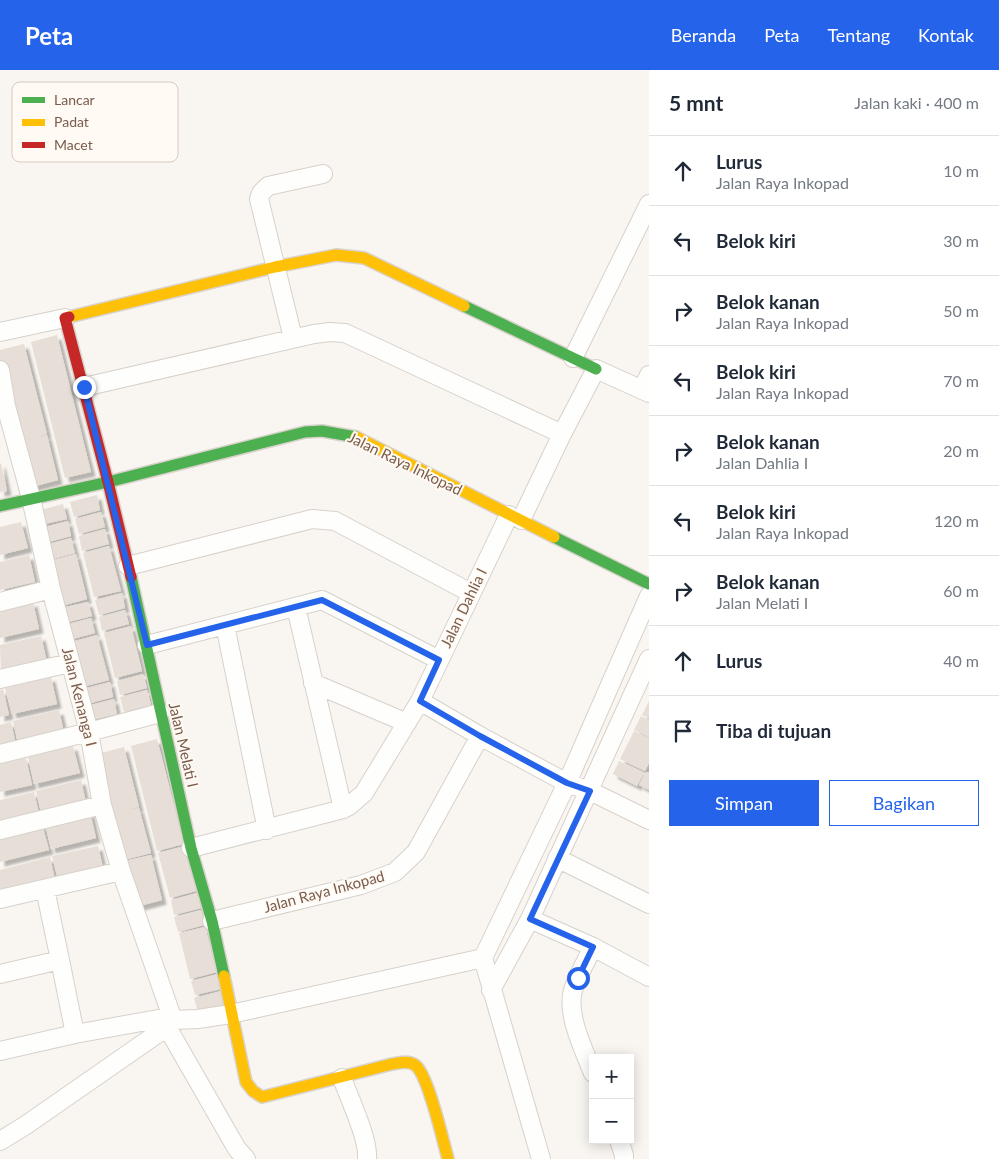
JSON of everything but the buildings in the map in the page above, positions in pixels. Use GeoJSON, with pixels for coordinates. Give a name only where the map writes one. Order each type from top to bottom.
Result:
{"type":"FeatureCollection","features":[{"type":"Feature","properties":{"kind":"street"},"geometry":{"type":"LineString","coordinates":[[294,338],[259,199],[261,193],[268,186],[323,174]]}},
{"type":"Feature","properties":{"kind":"street"},"geometry":{"type":"LineString","coordinates":[[573,358],[649,204]]}},
{"type":"Feature","properties":{"kind":"street"},"geometry":{"type":"LineString","coordinates":[[0,332],[275,267],[336,255],[364,258],[596,369],[647,386]]}},
{"type":"Feature","properties":{"kind":"street","name":"Jalan Melati I"},"geometry":{"type":"LineString","coordinates":[[65,318],[108,482],[147,645],[160,713],[191,848],[212,921],[231,1014]]}},
{"type":"Feature","properties":{"kind":"street"},"geometry":{"type":"LineString","coordinates":[[84,387],[294,338],[330,332],[345,334],[562,434]]}},
{"type":"Feature","properties":{"kind":"street","name":"Jalan Dahlia I"},"geometry":{"type":"LineString","coordinates":[[420,701],[471,593],[562,434],[596,369]]}},
{"type":"Feature","properties":{"kind":"street","name":"Jalan Kenanga I"},"geometry":{"type":"LineString","coordinates":[[0,370],[3,407],[32,498],[51,589],[89,732],[102,805],[121,871],[170,1023]]}},
{"type":"Feature","properties":{"kind":"street","name":"Jalan Raya Inkopad"},"geometry":{"type":"LineString","coordinates":[[0,506],[108,482],[305,432],[338,432],[353,436],[649,584]]}},
{"type":"Feature","properties":{"kind":"street"},"geometry":{"type":"LineString","coordinates":[[128,566],[312,519],[325,520],[335,522],[471,593]]}},
{"type":"Feature","properties":{"kind":"street"},"geometry":{"type":"LineString","coordinates":[[0,602],[51,589]]}},
{"type":"Feature","properties":{"kind":"street"},"geometry":{"type":"LineString","coordinates":[[541,1159],[483,958],[567,783],[649,596]]}},
{"type":"Feature","properties":{"kind":"street"},"geometry":{"type":"LineString","coordinates":[[147,645],[322,600],[439,660]]}},
{"type":"Feature","properties":{"kind":"street"},"geometry":{"type":"LineString","coordinates":[[296,607],[343,809]]}},
{"type":"Feature","properties":{"kind":"street"},"geometry":{"type":"LineString","coordinates":[[225,625],[267,830]]}},
{"type":"Feature","properties":{"kind":"street"},"geometry":{"type":"LineString","coordinates":[[491,990],[530,919],[649,659]]}},
{"type":"Feature","properties":{"kind":"street"},"geometry":{"type":"LineString","coordinates":[[0,679],[70,663]]}},
{"type":"Feature","properties":{"kind":"street"},"geometry":{"type":"LineString","coordinates":[[313,683],[407,723]]}},
{"type":"Feature","properties":{"kind":"street"},"geometry":{"type":"LineString","coordinates":[[191,848],[267,830],[349,806],[364,793],[420,701],[567,783],[590,791],[649,820]]}},
{"type":"Feature","properties":{"kind":"street"},"geometry":{"type":"LineString","coordinates":[[0,754],[160,713]]}},
{"type":"Feature","properties":{"kind":"street","name":"Jalan Raya Inkopad"},"geometry":{"type":"LineString","coordinates":[[212,921],[362,886],[395,872],[416,852],[480,736]]}},
{"type":"Feature","properties":{"kind":"street"},"geometry":{"type":"LineString","coordinates":[[0,830],[102,805]]}},
{"type":"Feature","properties":{"kind":"street"},"geometry":{"type":"LineString","coordinates":[[557,858],[649,904]]}},
{"type":"Feature","properties":{"kind":"street"},"geometry":{"type":"LineString","coordinates":[[0,899],[121,871]]}},
{"type":"Feature","properties":{"kind":"street"},"geometry":{"type":"LineString","coordinates":[[45,889],[74,1034]]}},
{"type":"Feature","properties":{"kind":"street"},"geometry":{"type":"LineString","coordinates":[[530,919],[593,947],[649,977]]}},
{"type":"Feature","properties":{"kind":"street"},"geometry":{"type":"LineString","coordinates":[[589,1064],[571,1009],[573,991],[593,947]]}},
{"type":"Feature","properties":{"kind":"street"},"geometry":{"type":"LineString","coordinates":[[0,1141],[26,1125],[170,1023],[231,1014],[483,958]]}},
{"type":"Feature","properties":{"kind":"street"},"geometry":{"type":"LineString","coordinates":[[0,974],[60,960]]}},
{"type":"Feature","properties":{"kind":"street"},"geometry":{"type":"LineString","coordinates":[[231,1014],[246,1082],[257,1095],[262,1097],[392,1064],[407,1062],[415,1064],[424,1077],[448,1159]]}},
{"type":"Feature","properties":{"kind":"street"},"geometry":{"type":"LineString","coordinates":[[0,1051],[74,1034],[158,1018],[170,1023],[236,1149],[246,1159]]}},
{"type":"Feature","properties":{"kind":"street"},"geometry":{"type":"LineString","coordinates":[[342,1078],[362,1130],[367,1155],[366,1159]]}},
{"type":"Feature","properties":{"kind":"street"},"geometry":{"type":"LineString","coordinates":[[620,1144],[624,1159]]}},
{"type":"Feature","properties":{"kind":"traffic: fast"},"geometry":{"type":"LineString","coordinates":[[464,306],[596,369]]}},
{"type":"Feature","properties":{"kind":"traffic: fast"},"geometry":{"type":"LineString","coordinates":[[0,506],[108,482],[305,432],[322,431],[356,437]]}},
{"type":"Feature","properties":{"kind":"traffic: fast"},"geometry":{"type":"LineString","coordinates":[[554,537],[649,584]]}},
{"type":"Feature","properties":{"kind":"traffic: fast"},"geometry":{"type":"LineString","coordinates":[[131,577],[191,848],[212,921],[224,976]]}},
{"type":"Feature","properties":{"kind":"traffic: slow"},"geometry":{"type":"LineString","coordinates":[[69,317],[275,267],[336,255],[364,258],[464,306]]}},
{"type":"Feature","properties":{"kind":"traffic: slow"},"geometry":{"type":"LineString","coordinates":[[356,437],[554,537]]}},
{"type":"Feature","properties":{"kind":"traffic: slow"},"geometry":{"type":"LineString","coordinates":[[224,976],[246,1082],[253,1091],[262,1097],[392,1064],[412,1063],[420,1071],[430,1094],[448,1159]]}},
{"type":"Feature","properties":{"kind":"traffic: jam"},"geometry":{"type":"LineString","coordinates":[[69,317],[65,318],[131,577]]}},
{"type":"Feature","properties":{"kind":"route"},"geometry":{"type":"LineString","coordinates":[[84,387],[147,645],[322,600],[439,660],[420,701],[567,783],[590,791],[530,919],[593,947],[578,978]]}}]}
